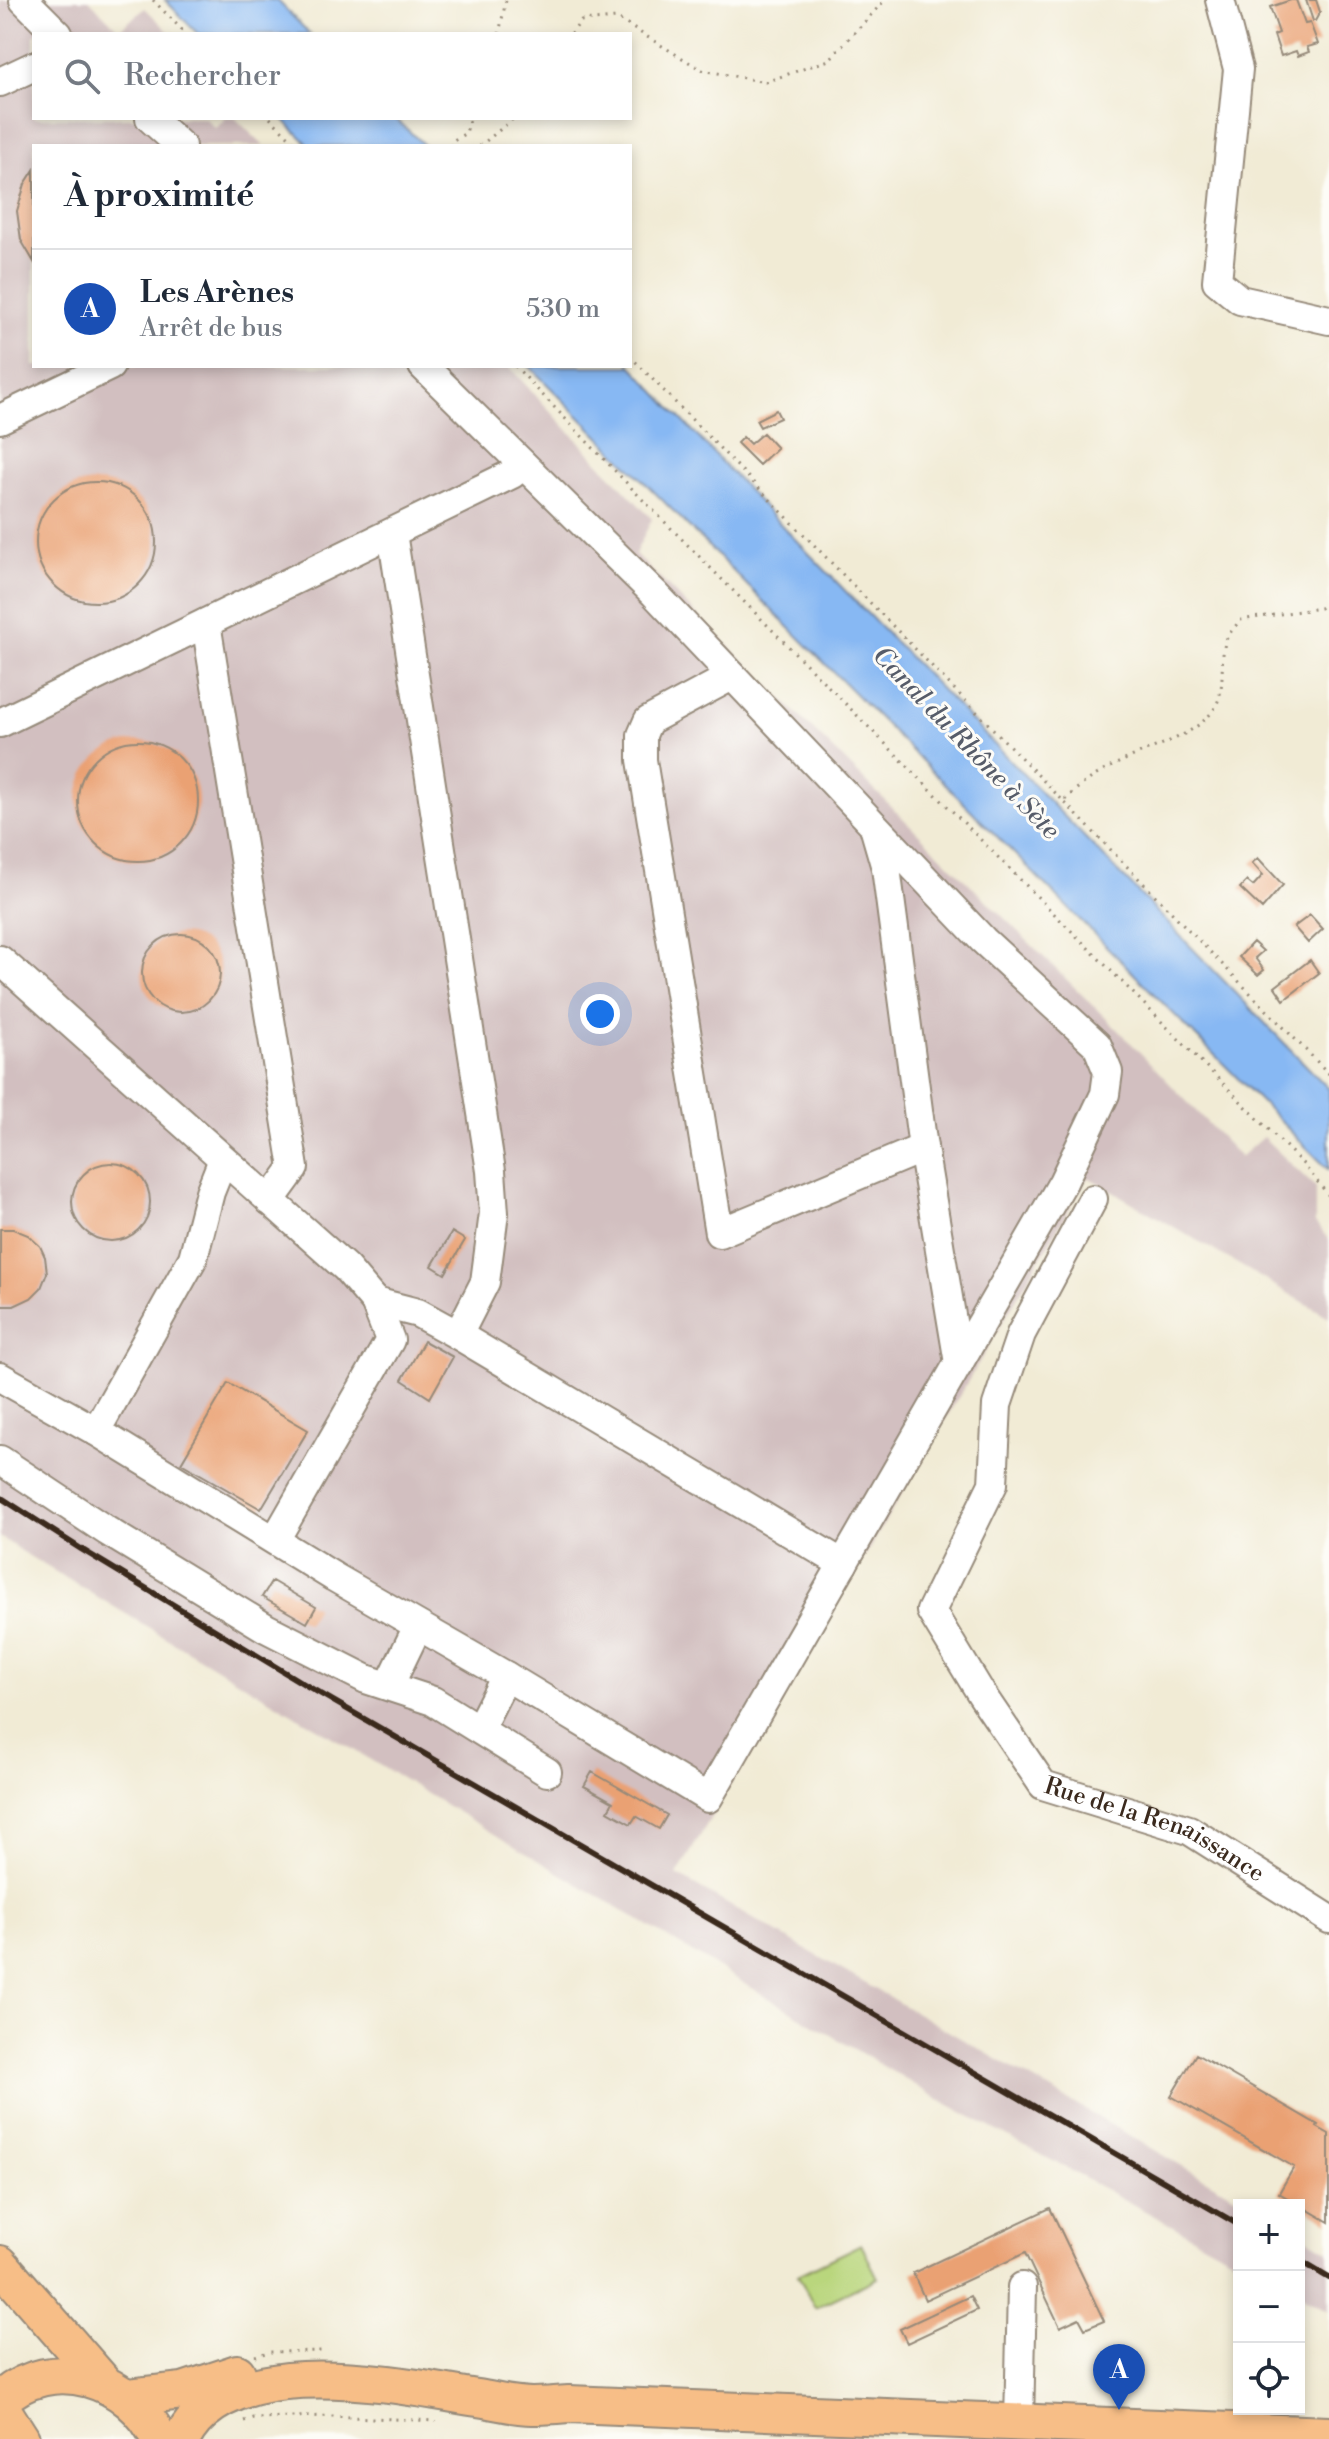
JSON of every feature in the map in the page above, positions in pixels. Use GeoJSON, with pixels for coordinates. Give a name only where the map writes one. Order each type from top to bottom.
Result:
{"type":"FeatureCollection","features":[{"type":"Feature","properties":{"kind":"main road"},"geometry":{"type":"LineString","coordinates":[[0,2264],[102,2385],[146,2415],[159,2439]]}},
{"type":"Feature","properties":{"kind":"main road"},"geometry":{"type":"LineString","coordinates":[[21,2439],[0,2403],[30,2382],[183,2391],[265,2365],[339,2362],[532,2392],[569,2404]]}},
{"type":"Feature","properties":{"kind":"main road"},"geometry":{"type":"LineString","coordinates":[[182,2439],[192,2421],[225,2395],[276,2383],[331,2380],[399,2386],[531,2406],[569,2404],[1329,2435]]}},
{"type":"Feature","properties":{"kind":"street"},"geometry":{"type":"LineString","coordinates":[[24,0],[56,32]]}},
{"type":"Feature","properties":{"kind":"street"},"geometry":{"type":"LineString","coordinates":[[1220,0],[1238,69],[1217,281],[1240,300],[1329,320]]}},
{"type":"Feature","properties":{"kind":"street"},"geometry":{"type":"LineString","coordinates":[[0,82],[32,67]]}},
{"type":"Feature","properties":{"kind":"street"},"geometry":{"type":"LineString","coordinates":[[152,120],[179,144]]}},
{"type":"Feature","properties":{"kind":"street"},"geometry":{"type":"LineString","coordinates":[[0,419],[106,368]]}},
{"type":"Feature","properties":{"kind":"street"},"geometry":{"type":"LineString","coordinates":[[0,1377],[96,1431],[708,1798],[1063,1182],[1105,1094],[1108,1072],[1097,1045],[983,940],[654,593],[425,368]]}},
{"type":"Feature","properties":{"kind":"street"},"geometry":{"type":"LineString","coordinates":[[0,723],[512,474],[523,465]]}},
{"type":"Feature","properties":{"kind":"street"},"geometry":{"type":"LineString","coordinates":[[392,533],[491,1171],[494,1213],[485,1282],[458,1335]]}},
{"type":"Feature","properties":{"kind":"street"},"geometry":{"type":"LineString","coordinates":[[206,623],[294,1168],[270,1201]]}},
{"type":"Feature","properties":{"kind":"street"},"geometry":{"type":"LineString","coordinates":[[732,676],[648,721],[642,735],[642,760],[719,1233],[923,1148]]}},
{"type":"Feature","properties":{"kind":"street"},"geometry":{"type":"LineString","coordinates":[[874,826],[886,868],[923,1148],[959,1363]]}},
{"type":"Feature","properties":{"kind":"street"},"geometry":{"type":"LineString","coordinates":[[0,960],[346,1268],[375,1302],[390,1340],[275,1540]]}},
{"type":"Feature","properties":{"kind":"street"},"geometry":{"type":"LineString","coordinates":[[96,1431],[193,1258],[210,1192],[225,1162]]}},
{"type":"Feature","properties":{"kind":"street","name":"Rue de la Renaissance"},"geometry":{"type":"LineString","coordinates":[[1093,1199],[1021,1334],[997,1405],[993,1484],[931,1611],[982,1695],[1043,1785],[1189,1830],[1329,1919]]}},
{"type":"Feature","properties":{"kind":"street"},"geometry":{"type":"LineString","coordinates":[[375,1302],[418,1313],[458,1335],[843,1564]]}},
{"type":"Feature","properties":{"kind":"street"},"geometry":{"type":"LineString","coordinates":[[0,1460],[107,1531],[266,1628],[366,1679],[433,1701],[547,1772]]}},
{"type":"Feature","properties":{"kind":"street"},"geometry":{"type":"LineString","coordinates":[[389,1686],[418,1626]]}},
{"type":"Feature","properties":{"kind":"street"},"geometry":{"type":"LineString","coordinates":[[479,1729],[506,1676]]}},
{"type":"Feature","properties":{"kind":"street"},"geometry":{"type":"LineString","coordinates":[[1019,2423],[1022,2287]]}},
{"type":"Feature","properties":{"kind":"path"},"geometry":{"type":"LineString","coordinates":[[153,0],[184,32]]}},
{"type":"Feature","properties":{"kind":"path"},"geometry":{"type":"LineString","coordinates":[[499,32],[506,0]]}},
{"type":"Feature","properties":{"kind":"path"},"geometry":{"type":"LineString","coordinates":[[573,32],[581,21],[616,18],[702,70],[765,82],[829,60],[885,0]]}},
{"type":"Feature","properties":{"kind":"path"},"geometry":{"type":"LineString","coordinates":[[272,120],[296,144]]}},
{"type":"Feature","properties":{"kind":"path"},"geometry":{"type":"LineString","coordinates":[[451,144],[466,133],[469,120]]}},
{"type":"Feature","properties":{"kind":"path"},"geometry":{"type":"LineString","coordinates":[[482,144],[512,120]]}},
{"type":"Feature","properties":{"kind":"path"},"geometry":{"type":"LineString","coordinates":[[632,358],[1329,1074]]}},
{"type":"Feature","properties":{"kind":"path"},"geometry":{"type":"LineString","coordinates":[[517,368],[641,498],[1304,1165],[1329,1196]]}},
{"type":"Feature","properties":{"kind":"path"},"geometry":{"type":"LineString","coordinates":[[1064,801],[1076,788],[1139,754],[1178,738],[1213,710],[1222,689],[1227,638],[1240,620],[1320,608],[1329,602]]}},
{"type":"Feature","properties":{"kind":"shaded area"},"geometry":{"type":"Polygon","coordinates":[[[0,0],[89,0],[119,30],[145,8],[169,32],[32,32],[32,120],[207,120],[215,128],[224,120],[237,120],[262,144],[32,144],[32,368],[510,368],[652,519],[635,554],[1131,1043],[1240,1157],[1263,1137],[1315,1187],[1315,1223],[1329,1240],[1329,1317],[1088,1177],[677,1875],[1240,2199],[1233,2199],[1233,2259],[933,2096],[0,1537],[0,0]]]}},
{"type":"Feature","properties":{"kind":"shaded area"},"geometry":{"type":"Polygon","coordinates":[[[1305,2237],[1329,2251],[1329,2310],[1305,2297],[1305,2237]]]}},
{"type":"Feature","properties":{"kind":"green space"},"geometry":{"type":"Polygon","coordinates":[[[861,2244],[878,2278],[815,2308],[798,2275],[861,2244]]]}},
{"type":"Feature","properties":{"kind":"water"},"geometry":{"type":"Polygon","coordinates":[[[165,0],[277,0],[308,32],[196,32],[165,0]]]}},
{"type":"Feature","properties":{"kind":"water"},"geometry":{"type":"Polygon","coordinates":[[[284,120],[397,120],[423,144],[308,144],[284,120]]]}},
{"type":"Feature","properties":{"kind":"water","name":"Canal du Rhône à Sète"},"geometry":{"type":"Polygon","coordinates":[[[632,366],[758,501],[1329,1089],[1329,1170],[531,368],[632,366]]]}},
{"type":"Feature","properties":{"kind":"building"},"geometry":{"type":"Polygon","coordinates":[[[1296,0],[1305,24],[1310,23],[1318,44],[1307,47],[1309,52],[1298,56],[1296,51],[1281,56],[1274,35],[1279,33],[1270,7],[1296,0]]]}},
{"type":"Feature","properties":{"kind":"building"},"geometry":{"type":"Polygon","coordinates":[[[1306,0],[1316,0],[1320,12],[1315,21],[1313,21],[1306,0]]]}},
{"type":"Feature","properties":{"kind":"building"},"geometry":{"type":"Polygon","coordinates":[[[32,173],[32,259],[21,240],[17,211],[25,184],[32,173]]]}},
{"type":"Feature","properties":{"kind":"building"},"geometry":{"type":"Polygon","coordinates":[[[776,410],[780,418],[760,427],[756,420],[776,410]]]}},
{"type":"Feature","properties":{"kind":"building"},"geometry":{"type":"Polygon","coordinates":[[[763,433],[777,448],[759,465],[737,443],[743,437],[750,444],[763,433]]]}},
{"type":"Feature","properties":{"kind":"building"},"geometry":{"type":"Polygon","coordinates":[[[96,482],[119,487],[138,500],[151,519],[156,542],[151,565],[138,584],[119,597],[96,602],[73,597],[54,584],[41,565],[36,542],[41,519],[54,500],[73,487],[96,482]]]}},
{"type":"Feature","properties":{"kind":"building"},"geometry":{"type":"Polygon","coordinates":[[[138,741],[161,745],[181,758],[194,778],[198,801],[194,824],[181,844],[161,857],[138,861],[115,857],[95,844],[82,824],[78,801],[82,778],[95,758],[115,745],[138,741]]]}},
{"type":"Feature","properties":{"kind":"building"},"geometry":{"type":"Polygon","coordinates":[[[1258,858],[1283,885],[1262,909],[1240,888],[1247,881],[1253,886],[1263,875],[1252,863],[1258,858]]]}},
{"type":"Feature","properties":{"kind":"building"},"geometry":{"type":"Polygon","coordinates":[[[1310,915],[1323,929],[1308,943],[1294,927],[1310,915]]]}},
{"type":"Feature","properties":{"kind":"building"},"geometry":{"type":"Polygon","coordinates":[[[181,934],[196,937],[209,945],[217,958],[220,973],[217,988],[209,1001],[196,1009],[181,1012],[166,1009],[153,1001],[145,988],[142,973],[145,958],[153,945],[166,937],[181,934]]]}},
{"type":"Feature","properties":{"kind":"building"},"geometry":{"type":"Polygon","coordinates":[[[1253,942],[1263,951],[1255,958],[1264,970],[1258,975],[1239,957],[1253,942]]]}},
{"type":"Feature","properties":{"kind":"building"},"geometry":{"type":"Polygon","coordinates":[[[1310,960],[1319,973],[1284,1000],[1275,987],[1310,960]]]}},
{"type":"Feature","properties":{"kind":"building"},"geometry":{"type":"Polygon","coordinates":[[[111,1163],[126,1166],[139,1174],[147,1187],[150,1202],[147,1217],[139,1230],[126,1238],[111,1241],[96,1238],[83,1230],[75,1217],[72,1202],[75,1187],[83,1174],[96,1166],[111,1163]]]}},
{"type":"Feature","properties":{"kind":"building"},"geometry":{"type":"Polygon","coordinates":[[[0,1229],[13,1229],[28,1235],[40,1246],[45,1257],[47,1273],[41,1288],[31,1298],[14,1306],[0,1306],[0,1229]]]}},
{"type":"Feature","properties":{"kind":"building"},"geometry":{"type":"Polygon","coordinates":[[[452,1232],[465,1240],[445,1274],[432,1266],[452,1232]]]}},
{"type":"Feature","properties":{"kind":"building"},"geometry":{"type":"Polygon","coordinates":[[[424,1341],[453,1357],[430,1398],[402,1380],[424,1341]]]}},
{"type":"Feature","properties":{"kind":"building"},"geometry":{"type":"Polygon","coordinates":[[[228,1383],[308,1430],[261,1509],[181,1463],[228,1383]]]}},
{"type":"Feature","properties":{"kind":"building"},"geometry":{"type":"Polygon","coordinates":[[[272,1581],[316,1607],[307,1623],[262,1597],[272,1581]]]}},
{"type":"Feature","properties":{"kind":"building"},"geometry":{"type":"Polygon","coordinates":[[[592,1772],[667,1815],[659,1829],[636,1816],[631,1824],[608,1811],[613,1802],[584,1786],[592,1772]]]}},
{"type":"Feature","properties":{"kind":"building"},"geometry":{"type":"Polygon","coordinates":[[[1196,2054],[1318,2125],[1329,2134],[1329,2222],[1305,2208],[1305,2199],[1289,2199],[1279,2193],[1294,2167],[1171,2096],[1196,2054]]]}},
{"type":"Feature","properties":{"kind":"building"},"geometry":{"type":"Polygon","coordinates":[[[1050,2208],[1104,2321],[1085,2329],[1079,2318],[1060,2327],[1025,2253],[925,2300],[913,2273],[1050,2208]]]}},
{"type":"Feature","properties":{"kind":"building"},"geometry":{"type":"Polygon","coordinates":[[[970,2296],[977,2310],[907,2343],[900,2329],[970,2296]]]}},
{"type":"Feature","properties":{"kind":"railway"},"geometry":{"type":"LineString","coordinates":[[0,1497],[309,1687],[1233,2222]]}},
{"type":"Feature","properties":{"kind":"railway"},"geometry":{"type":"LineString","coordinates":[[1305,2264],[1329,2278]]}},
{"type":"Feature","properties":{"kind":"place","name":"Les Arènes"},"geometry":{"type":"Point","coordinates":[1119,2410]}}]}
